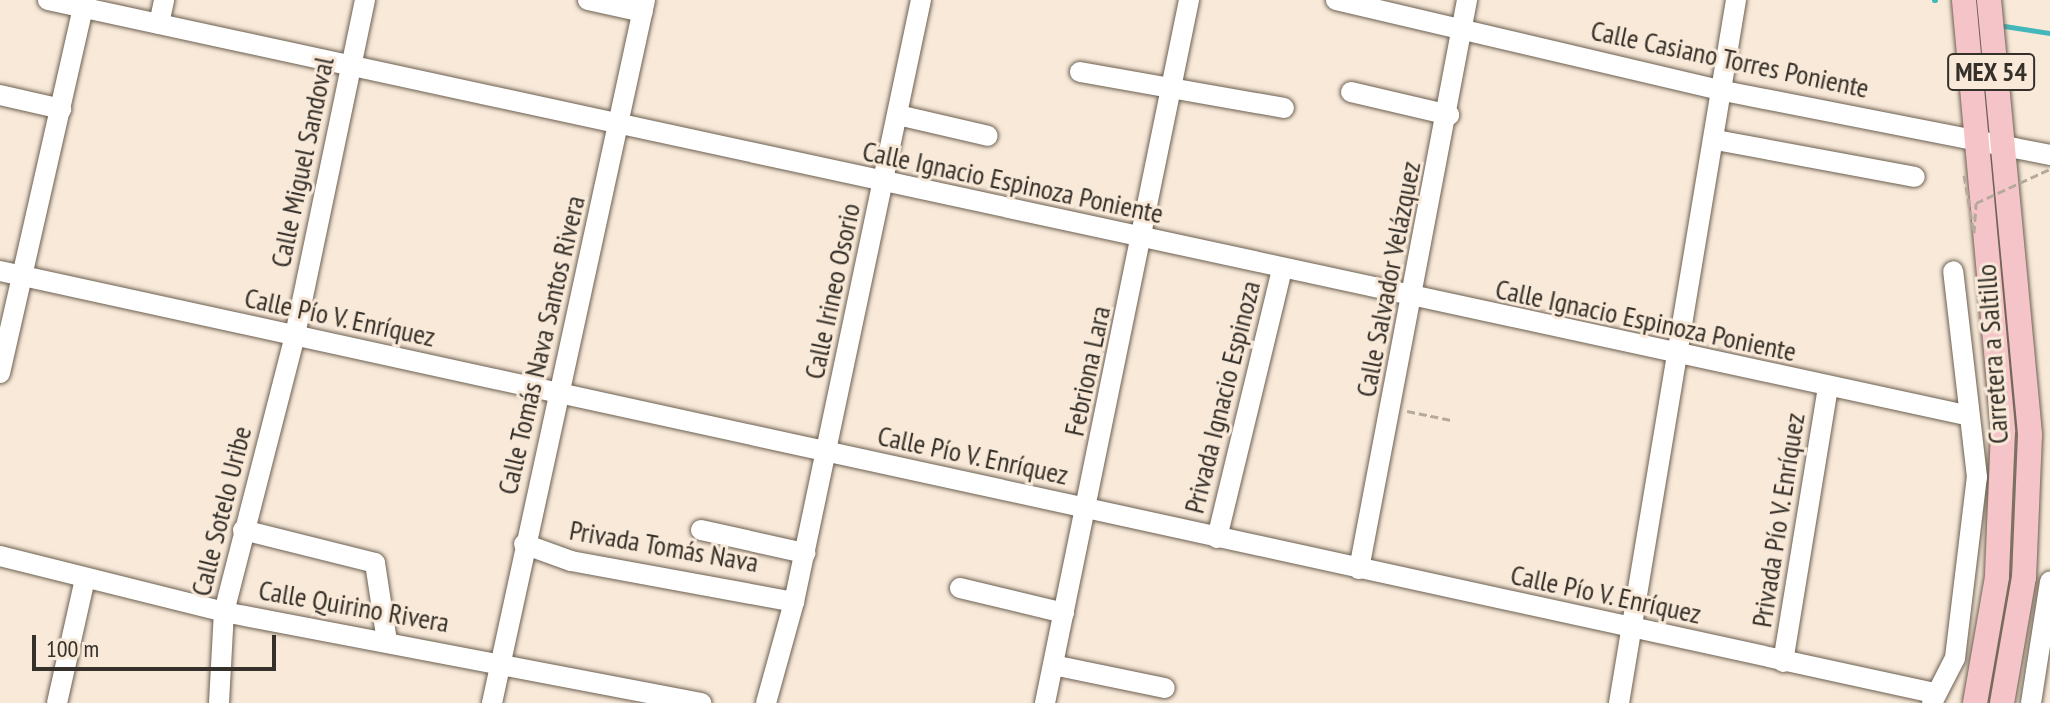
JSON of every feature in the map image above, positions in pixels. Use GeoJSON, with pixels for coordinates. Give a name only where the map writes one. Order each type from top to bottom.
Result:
{"type":"FeatureCollection","features":[{"type":"Feature","properties":{"kind":"main road","name":"Carretera a Saltillo"},"geometry":{"type":"LineString","coordinates":[[1964,0],[1973,138],[2003,431],[1997,577],[1975,703]]}},
{"type":"Feature","properties":{"kind":"main road","name":"Carretera a Saltillo"},"geometry":{"type":"LineString","coordinates":[[1989,0],[1999,143],[2030,435],[2024,577],[2002,703]]}},
{"type":"Feature","properties":{"kind":"street","name":"Calle Ignacio Espinoza Poniente"},"geometry":{"type":"LineString","coordinates":[[48,0],[84,4],[159,24],[617,128],[1966,415]]}},
{"type":"Feature","properties":{"kind":"street"},"geometry":{"type":"LineString","coordinates":[[159,24],[164,0]]}},
{"type":"Feature","properties":{"kind":"street","name":"Calle Miguel Sandoval"},"geometry":{"type":"LineString","coordinates":[[295,335],[365,0]]}},
{"type":"Feature","properties":{"kind":"street"},"geometry":{"type":"LineString","coordinates":[[588,0],[644,6]]}},
{"type":"Feature","properties":{"kind":"street","name":"Calle Irineo Osorio"},"geometry":{"type":"LineString","coordinates":[[766,703],[805,553],[921,0]]}},
{"type":"Feature","properties":{"kind":"street","name":"Febriona Lara"},"geometry":{"type":"LineString","coordinates":[[1045,703],[1145,239],[1189,0]]}},
{"type":"Feature","properties":{"kind":"street","name":"Calle Casiano Torres Poniente"},"geometry":{"type":"LineString","coordinates":[[1336,0],[1724,91],[2050,155]]}},
{"type":"Feature","properties":{"kind":"street","name":"Calle Salvador Velázquez"},"geometry":{"type":"LineString","coordinates":[[1359,569],[1449,115],[1467,0]]}},
{"type":"Feature","properties":{"kind":"street"},"geometry":{"type":"LineString","coordinates":[[1619,703],[1681,356],[1736,0]]}},
{"type":"Feature","properties":{"kind":"street"},"geometry":{"type":"LineString","coordinates":[[0,373],[84,4]]}},
{"type":"Feature","properties":{"kind":"street","name":"Calle Tomás Nava Santos Rivera"},"geometry":{"type":"LineString","coordinates":[[492,703],[557,394],[582,311],[644,6]]}},
{"type":"Feature","properties":{"kind":"street"},"geometry":{"type":"LineString","coordinates":[[1080,72],[1284,108]]}},
{"type":"Feature","properties":{"kind":"street"},"geometry":{"type":"LineString","coordinates":[[1351,92],[1449,115]]}},
{"type":"Feature","properties":{"kind":"street"},"geometry":{"type":"LineString","coordinates":[[0,95],[61,109]]}},
{"type":"Feature","properties":{"kind":"street"},"geometry":{"type":"LineString","coordinates":[[898,115],[988,136]]}},
{"type":"Feature","properties":{"kind":"street"},"geometry":{"type":"LineString","coordinates":[[1716,140],[1915,177]]}},
{"type":"Feature","properties":{"kind":"street","name":"Privada Ignacio Espinoza"},"geometry":{"type":"LineString","coordinates":[[1217,538],[1282,270]]}},
{"type":"Feature","properties":{"kind":"street","name":"Calle Pío V. Enríquez"},"geometry":{"type":"LineString","coordinates":[[0,271],[1783,662],[1933,698]]}},
{"type":"Feature","properties":{"kind":"street"},"geometry":{"type":"LineString","coordinates":[[1933,698],[1955,658],[1975,506],[1953,271]]}},
{"type":"Feature","properties":{"kind":"street","name":"Calle Sotelo Uribe"},"geometry":{"type":"LineString","coordinates":[[219,703],[224,612],[295,335]]}},
{"type":"Feature","properties":{"kind":"street","name":"Privada Pío V. Enríquez"},"geometry":{"type":"LineString","coordinates":[[1783,662],[1828,388]]}},
{"type":"Feature","properties":{"kind":"street"},"geometry":{"type":"LineString","coordinates":[[243,530],[375,563],[387,641]]}},
{"type":"Feature","properties":{"kind":"street"},"geometry":{"type":"LineString","coordinates":[[701,530],[805,553]]}},
{"type":"Feature","properties":{"kind":"street","name":"Privada Tomás Nava"},"geometry":{"type":"LineString","coordinates":[[524,544],[571,561],[794,602]]}},
{"type":"Feature","properties":{"kind":"street","name":"Calle Quirino Rivera"},"geometry":{"type":"LineString","coordinates":[[0,556],[224,612],[500,659],[701,703]]}},
{"type":"Feature","properties":{"kind":"street"},"geometry":{"type":"LineString","coordinates":[[57,703],[85,579]]}},
{"type":"Feature","properties":{"kind":"street"},"geometry":{"type":"LineString","coordinates":[[2031,703],[2050,581]]}},
{"type":"Feature","properties":{"kind":"street"},"geometry":{"type":"LineString","coordinates":[[960,588],[1064,613]]}},
{"type":"Feature","properties":{"kind":"street"},"geometry":{"type":"LineString","coordinates":[[1053,665],[1165,688]]}},
{"type":"Feature","properties":{"kind":"path"},"geometry":{"type":"LineString","coordinates":[[1964,175],[1974,233],[1976,203],[2050,169]]}},
{"type":"Feature","properties":{"kind":"path"},"geometry":{"type":"LineString","coordinates":[[1391,408],[1451,420]]}},
{"type":"Feature","properties":{"kind":"waterway"},"geometry":{"type":"LineString","coordinates":[[2004,26],[2050,33]]}}]}
